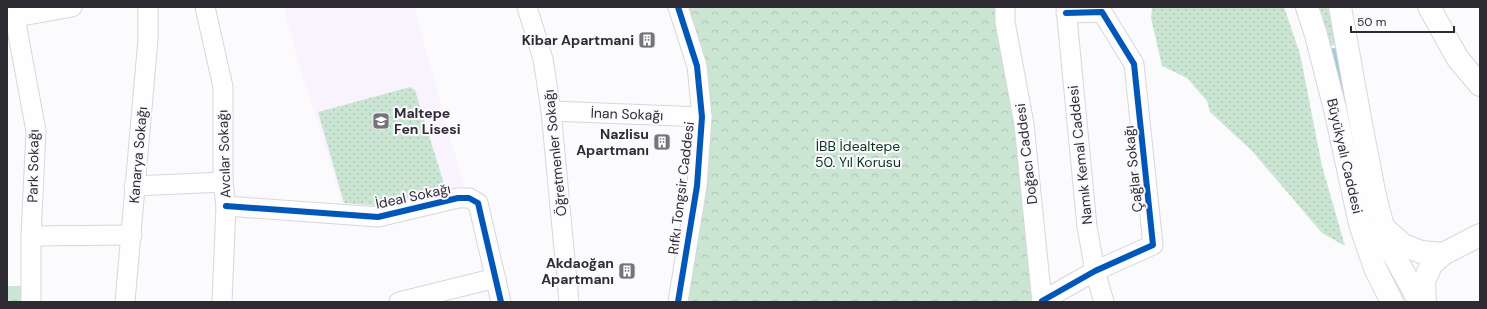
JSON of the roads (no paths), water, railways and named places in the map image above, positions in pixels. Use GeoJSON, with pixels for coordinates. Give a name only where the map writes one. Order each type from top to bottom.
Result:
{"type":"FeatureCollection","features":[{"type":"Feature","properties":{"kind":"main road","name":"Büyükyalı Caddesi"},"geometry":{"type":"LineString","coordinates":[[1307,7],[1316,35],[1335,109],[1360,224],[1375,268],[1392,302]]}},
{"type":"Feature","properties":{"kind":"main road","name":"Büyükyalı Caddesi"},"geometry":{"type":"LineString","coordinates":[[1340,7],[1375,196],[1383,227],[1390,248],[1420,302]]}},
{"type":"Feature","properties":{"kind":"main road"},"geometry":{"type":"LineString","coordinates":[[1428,7],[1458,59],[1480,85]]}},
{"type":"Feature","properties":{"kind":"main road"},"geometry":{"type":"LineString","coordinates":[[1383,227],[1403,245],[1420,252],[1443,254]]}},
{"type":"Feature","properties":{"kind":"main road"},"geometry":{"type":"LineString","coordinates":[[1425,302],[1424,282],[1431,266],[1443,254],[1480,235]]}},
{"type":"Feature","properties":{"kind":"street"},"geometry":{"type":"LineString","coordinates":[[14,12],[72,7]]}},
{"type":"Feature","properties":{"kind":"street","name":"Kanarya Sokağı"},"geometry":{"type":"LineString","coordinates":[[125,302],[148,39],[148,7]]}},
{"type":"Feature","properties":{"kind":"street","name":"Avcılar Sokağı"},"geometry":{"type":"LineString","coordinates":[[205,7],[223,87],[223,182],[226,206],[222,302]]}},
{"type":"Feature","properties":{"kind":"street","name":"Öğretmenler Sokağı"},"geometry":{"type":"LineString","coordinates":[[527,7],[543,59],[551,112],[570,302]]}},
{"type":"Feature","properties":{"kind":"street","name":"Rıfkı Tongsir Caddesi"},"geometry":{"type":"LineString","coordinates":[[678,7],[697,66],[702,117],[696,186],[678,302]]}},
{"type":"Feature","properties":{"kind":"street","name":"Namık Kemal Caddesi"},"geometry":{"type":"LineString","coordinates":[[1066,10],[1087,227],[1104,302]]}},
{"type":"Feature","properties":{"kind":"street","name":"Çağlar Sokağı"},"geometry":{"type":"LineString","coordinates":[[1042,301],[1096,271],[1153,245],[1134,64],[1102,12],[1066,10]]}},
{"type":"Feature","properties":{"kind":"street","name":"Park Sokağı"},"geometry":{"type":"LineString","coordinates":[[14,12],[36,131],[31,236],[31,302]]}},
{"type":"Feature","properties":{"kind":"street","name":"Doğacı Caddesi"},"geometry":{"type":"LineString","coordinates":[[1007,12],[1024,124],[1042,301]]}},
{"type":"Feature","properties":{"kind":"street","name":"İnan Sokağı"},"geometry":{"type":"LineString","coordinates":[[551,112],[702,117]]}},
{"type":"Feature","properties":{"kind":"street"},"geometry":{"type":"LineString","coordinates":[[134,186],[223,182]]}},
{"type":"Feature","properties":{"kind":"street","name":"İdeal Sokağı"},"geometry":{"type":"LineString","coordinates":[[226,206],[378,217],[458,198],[469,198],[478,203],[501,302]]}},
{"type":"Feature","properties":{"kind":"street"},"geometry":{"type":"LineString","coordinates":[[31,236],[132,235]]}},
{"type":"Feature","properties":{"kind":"street"},"geometry":{"type":"LineString","coordinates":[[398,302],[496,278]]}},
{"type":"Feature","properties":{"kind":"waterway"},"geometry":{"type":"LineString","coordinates":[[1334,55],[1347,113]]}},
{"type":"Feature","properties":{"kind":"place","name":"Kibar Apartmani"},"geometry":{"type":"Point","coordinates":[647,40]}},
{"type":"Feature","properties":{"kind":"place","name":"Maltepe Fen Lisesi"},"geometry":{"type":"Point","coordinates":[381,121]}},
{"type":"Feature","properties":{"kind":"place","name":"Nazlisu Apartmanı"},"geometry":{"type":"Point","coordinates":[662,142]}},
{"type":"Feature","properties":{"kind":"place","name":"Akdaoğan Apartmanı"},"geometry":{"type":"Point","coordinates":[627,271]}},
{"type":"Feature","properties":{"kind":"park label","name":"İBB İdealtepe 50. Yıl Korusu"},"geometry":{"type":"Point","coordinates":[858,154]}}]}
